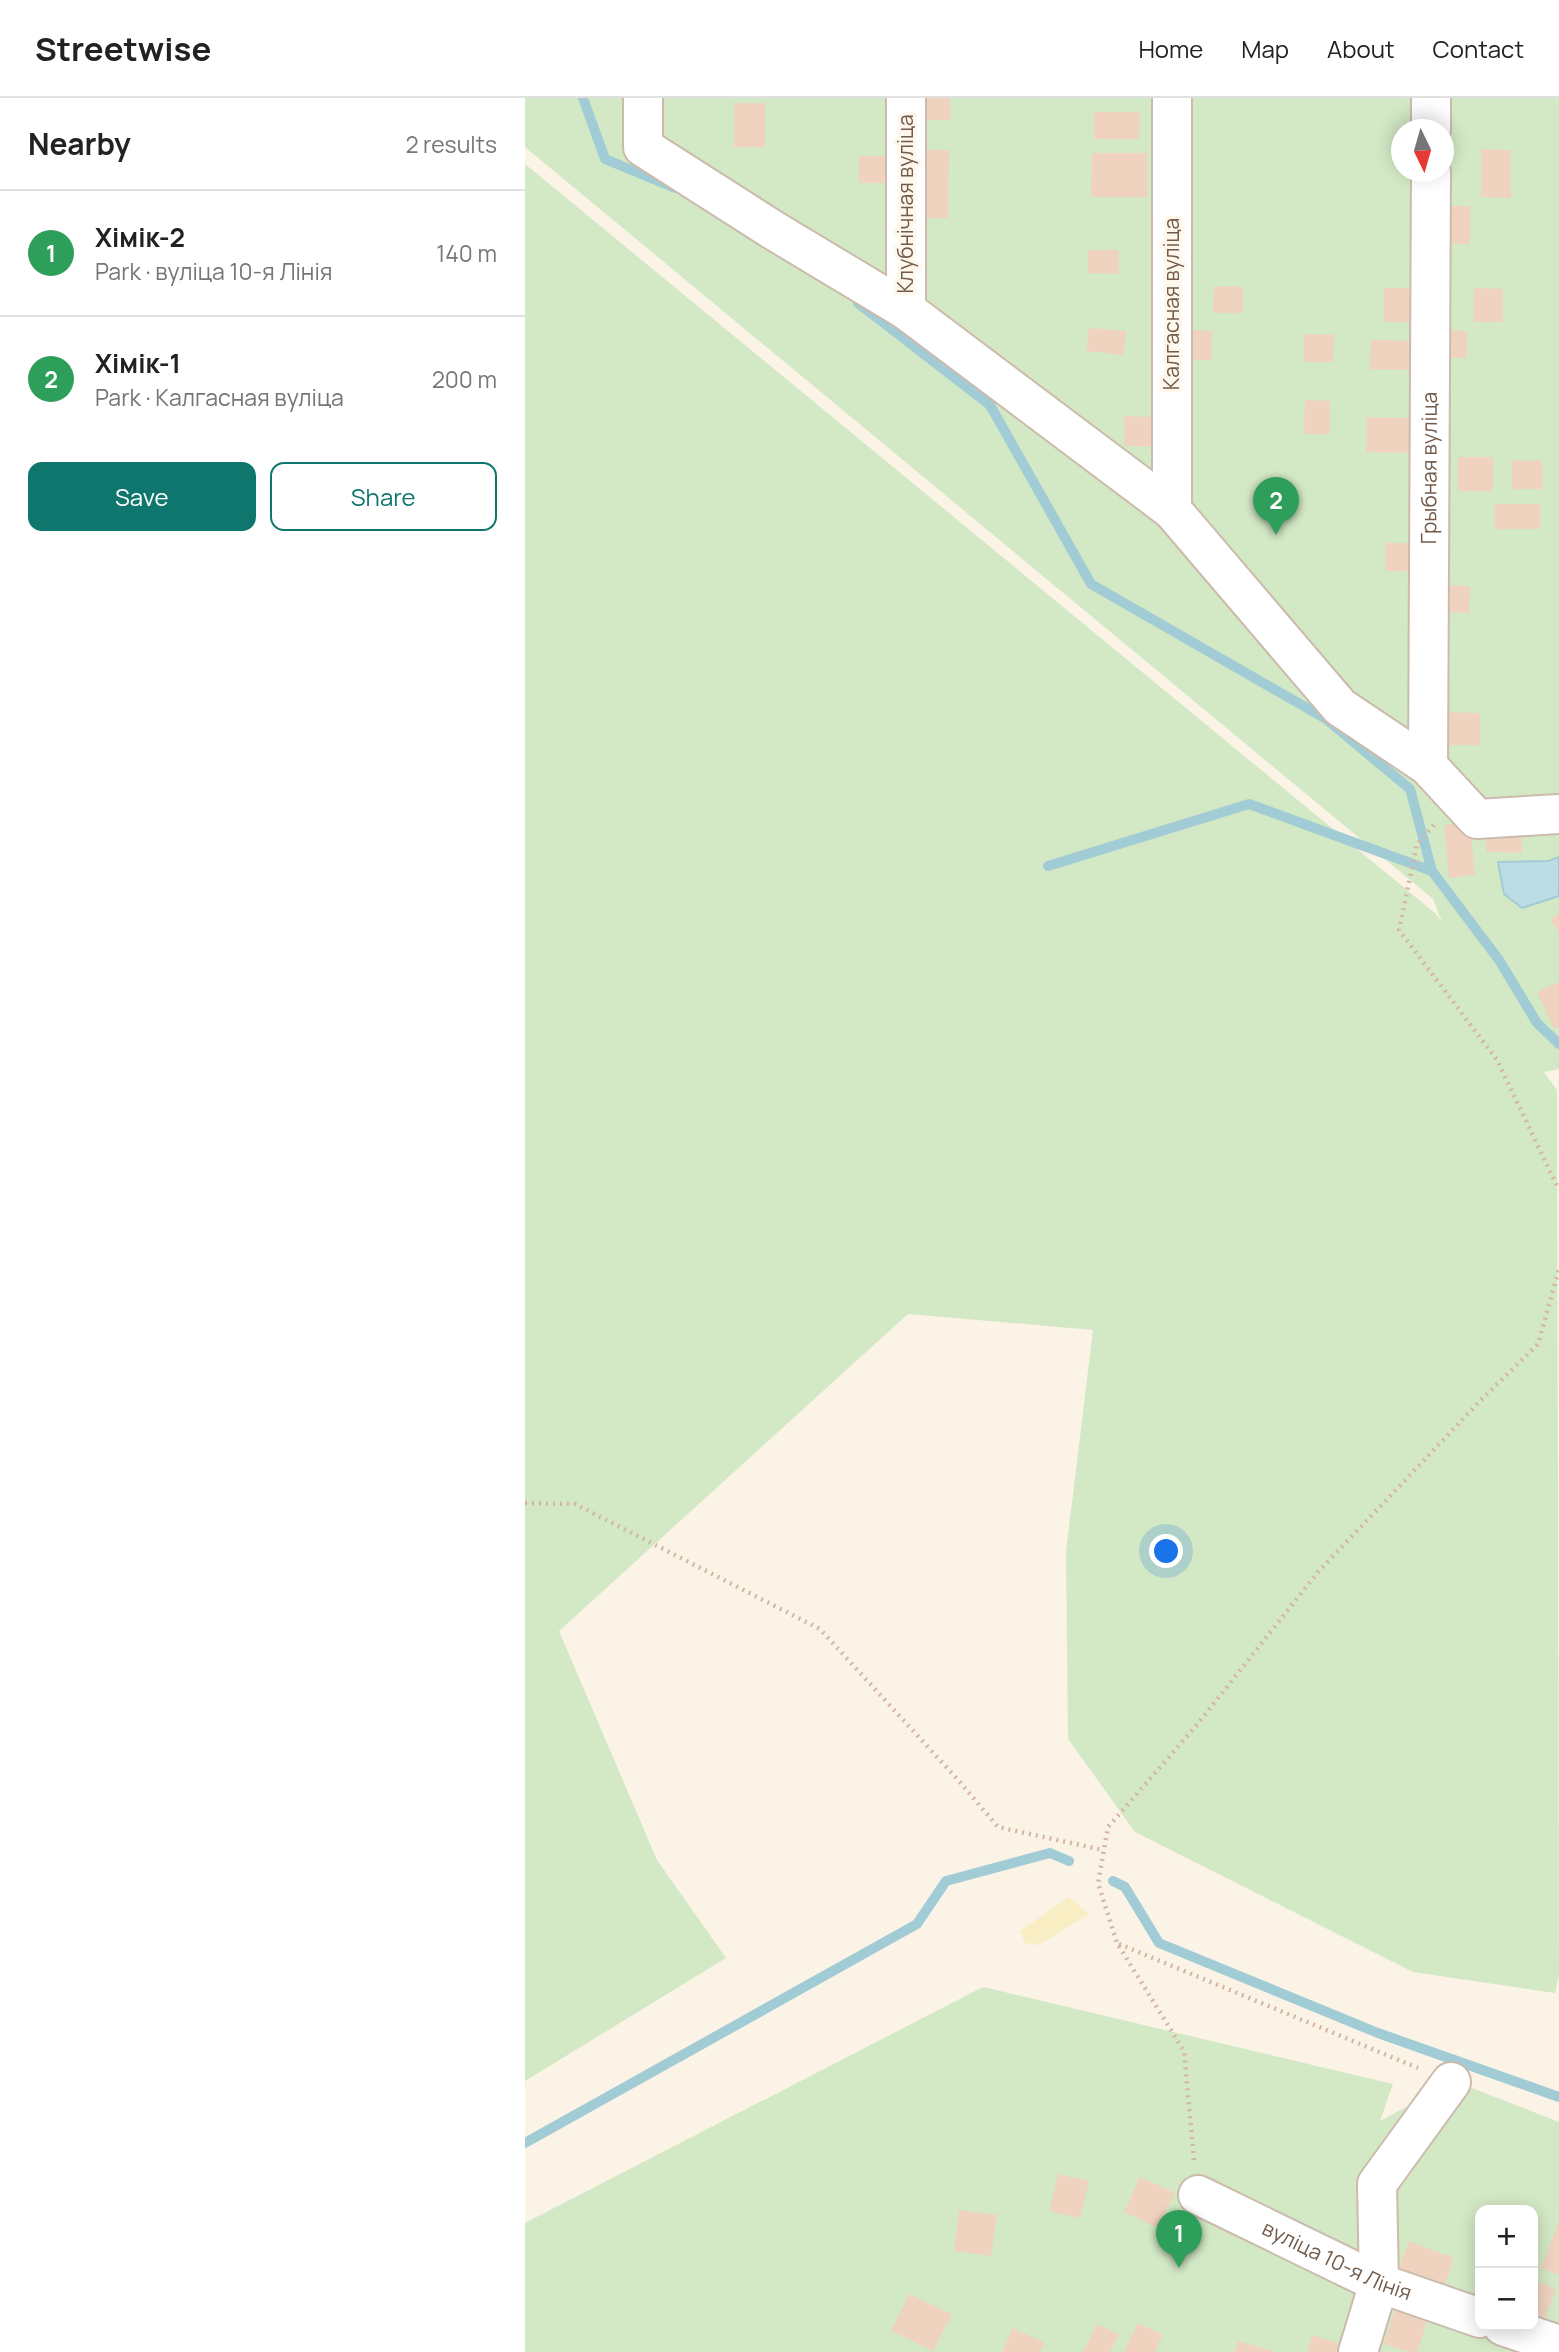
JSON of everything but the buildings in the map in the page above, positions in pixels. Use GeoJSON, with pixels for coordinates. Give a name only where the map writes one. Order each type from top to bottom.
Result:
{"type":"FeatureCollection","features":[{"type":"Feature","properties":{"kind":"street"},"geometry":{"type":"LineString","coordinates":[[643,98],[643,147],[905,310],[1172,510],[1340,707],[1428,766],[1477,819],[1559,814]]}},
{"type":"Feature","properties":{"kind":"street","name":"Клубнічная вуліца"},"geometry":{"type":"LineString","coordinates":[[905,310],[906,98]]}},
{"type":"Feature","properties":{"kind":"street","name":"Калгасная вуліца"},"geometry":{"type":"LineString","coordinates":[[1172,98],[1172,510]]}},
{"type":"Feature","properties":{"kind":"street"},"geometry":{"type":"LineString","coordinates":[[1431,98],[1431,119]]}},
{"type":"Feature","properties":{"kind":"street","name":"Грыбная вуліца"},"geometry":{"type":"LineString","coordinates":[[1428,766],[1431,182]]}},
{"type":"Feature","properties":{"kind":"street"},"geometry":{"type":"LineString","coordinates":[[1357,2352],[1379,2283],[1377,2184],[1451,2082]]}},
{"type":"Feature","properties":{"kind":"street","name":"вуліца 10-я Лінія"},"geometry":{"type":"LineString","coordinates":[[1198,2195],[1379,2283],[1475,2316]]}},
{"type":"Feature","properties":{"kind":"street"},"geometry":{"type":"LineString","coordinates":[[1518,2331],[1559,2345]]}},
{"type":"Feature","properties":{"kind":"path"},"geometry":{"type":"LineString","coordinates":[[1434,824],[1417,844],[1399,930],[1497,1060],[1559,1190]]}},
{"type":"Feature","properties":{"kind":"path"},"geometry":{"type":"LineString","coordinates":[[1198,2195],[1184,2051],[1117,1943],[1098,1884],[1108,1827],[1196,1726],[1318,1572],[1481,1400],[1538,1344],[1559,1269]]}},
{"type":"Feature","properties":{"kind":"path"},"geometry":{"type":"LineString","coordinates":[[525,1503],[575,1504],[820,1629],[960,1781],[998,1827],[1104,1850]]}},
{"type":"Feature","properties":{"kind":"path"},"geometry":{"type":"LineString","coordinates":[[1117,1943],[1451,2082]]}},
{"type":"Feature","properties":{"kind":"green space"},"geometry":{"type":"Polygon","coordinates":[[[525,98],[1559,98],[1559,1069],[1544,1072],[1557,1090],[1559,1975],[1555,1993],[1413,1972],[1135,1832],[1068,1739],[1066,1552],[1093,1330],[908,1314],[559,1631],[657,1860],[726,1958],[525,2081],[525,164],[1435,913],[1442,922],[1433,899],[525,147],[525,98]]]}},
{"type":"Feature","properties":{"kind":"green space"},"geometry":{"type":"Polygon","coordinates":[[[983,1987],[1393,2084],[1380,2121],[1454,2081],[1559,2122],[1559,2352],[525,2352],[525,2223],[983,1987]]]}},
{"type":"Feature","properties":{"kind":"sand"},"geometry":{"type":"Polygon","coordinates":[[[1069,1897],[1089,1914],[1039,1945],[1025,1943],[1020,1931],[1069,1897]]]}},
{"type":"Feature","properties":{"kind":"water"},"geometry":{"type":"Polygon","coordinates":[[[1559,857],[1559,896],[1522,908],[1504,894],[1498,862],[1548,861],[1559,857]]]}},
{"type":"Feature","properties":{"kind":"waterway"},"geometry":{"type":"LineString","coordinates":[[583,98],[605,159],[675,188]]}},
{"type":"Feature","properties":{"kind":"waterway"},"geometry":{"type":"LineString","coordinates":[[858,303],[990,405],[1091,584],[1326,719],[1410,789],[1432,871],[1499,960],[1537,1023],[1559,1044]]}},
{"type":"Feature","properties":{"kind":"waterway"},"geometry":{"type":"LineString","coordinates":[[1048,866],[1249,804],[1432,871]]}},
{"type":"Feature","properties":{"kind":"waterway"},"geometry":{"type":"LineString","coordinates":[[525,2143],[917,1924],[946,1881],[1050,1853],[1069,1861]]}},
{"type":"Feature","properties":{"kind":"waterway"},"geometry":{"type":"LineString","coordinates":[[1113,1881],[1125,1887],[1159,1943],[1378,2033],[1559,2097]]}},
{"type":"Feature","properties":{"kind":"place","name":"Хімік-1"},"geometry":{"type":"Point","coordinates":[1276,535]}},
{"type":"Feature","properties":{"kind":"place","name":"Хімік-2"},"geometry":{"type":"Point","coordinates":[1179,2268]}}]}
